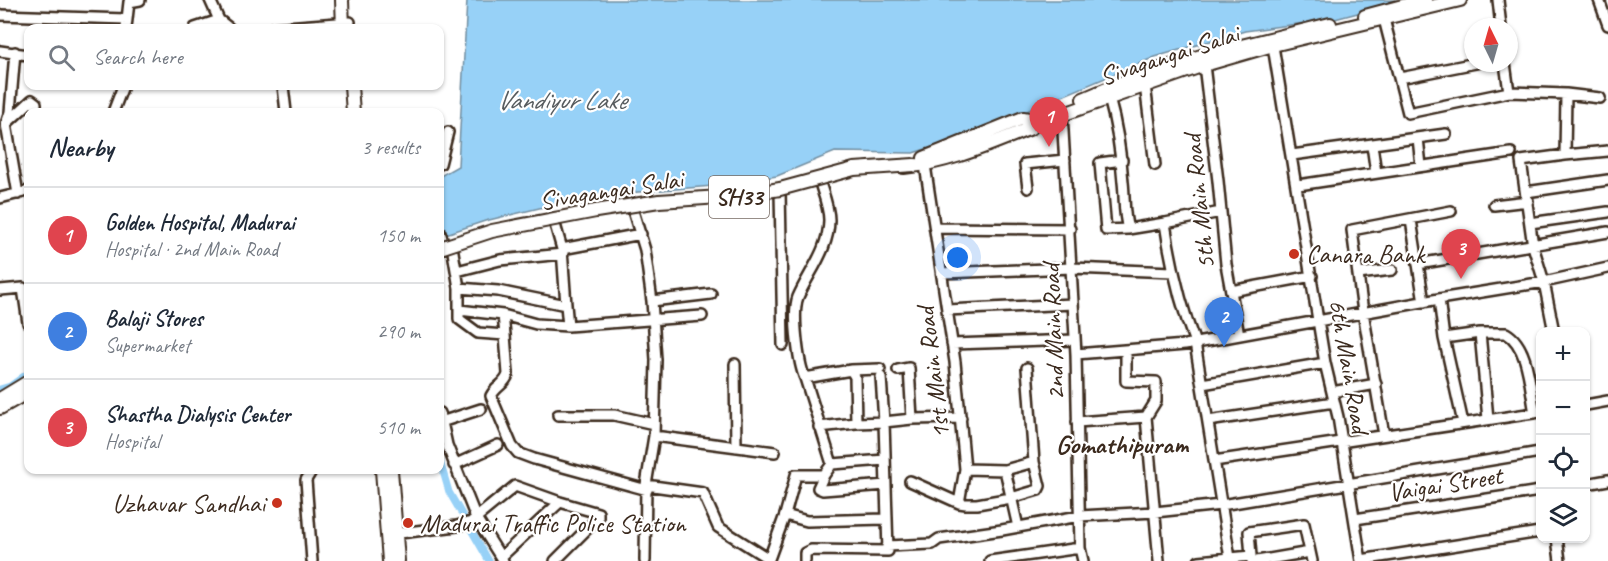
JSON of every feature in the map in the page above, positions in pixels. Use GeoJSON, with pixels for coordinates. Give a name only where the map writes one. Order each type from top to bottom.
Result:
{"type":"FeatureCollection","features":[{"type":"Feature","properties":{"kind":"main road"},"geometry":{"type":"LineString","coordinates":[[342,0],[346,24]]}},
{"type":"Feature","properties":{"kind":"main road"},"geometry":{"type":"LineString","coordinates":[[346,24],[349,0]]}},
{"type":"Feature","properties":{"kind":"main road","name":"Sivagangai Salai"},"geometry":{"type":"LineString","coordinates":[[444,243],[491,226],[691,194],[735,193],[780,186],[852,165],[910,161],[943,152],[1023,118],[1031,122],[1062,114],[1272,41],[1425,0]]}},
{"type":"Feature","properties":{"kind":"main road","name":"Sivagangai Salai"},"geometry":{"type":"LineString","coordinates":[[444,244],[630,204],[736,197],[780,191],[853,170],[918,164],[1031,122],[1135,77],[1201,56],[1384,19],[1460,0]]}},
{"type":"Feature","properties":{"kind":"main road"},"geometry":{"type":"LineString","coordinates":[[344,90],[344,108]]}},
{"type":"Feature","properties":{"kind":"main road"},"geometry":{"type":"LineString","coordinates":[[351,90],[353,108]]}},
{"type":"Feature","properties":{"kind":"main road"},"geometry":{"type":"LineString","coordinates":[[444,243],[491,228],[596,208],[658,199],[736,195],[784,187],[852,166],[918,164]]}},
{"type":"Feature","properties":{"kind":"main road"},"geometry":{"type":"LineString","coordinates":[[0,399],[24,384]]}},
{"type":"Feature","properties":{"kind":"main road"},"geometry":{"type":"LineString","coordinates":[[0,408],[24,394]]}},
{"type":"Feature","properties":{"kind":"main road"},"geometry":{"type":"LineString","coordinates":[[383,474],[391,535],[398,561]]}},
{"type":"Feature","properties":{"kind":"main road"},"geometry":{"type":"LineString","coordinates":[[389,561],[391,474]]}},
{"type":"Feature","properties":{"kind":"street"},"geometry":{"type":"LineString","coordinates":[[0,15],[126,24],[129,2],[140,0]]}},
{"type":"Feature","properties":{"kind":"street"},"geometry":{"type":"LineString","coordinates":[[210,0],[219,20],[224,24]]}},
{"type":"Feature","properties":{"kind":"street"},"geometry":{"type":"LineString","coordinates":[[1498,0],[1500,18]]}},
{"type":"Feature","properties":{"kind":"street"},"geometry":{"type":"LineString","coordinates":[[1599,0],[1608,24]]}},
{"type":"Feature","properties":{"kind":"street"},"geometry":{"type":"LineString","coordinates":[[1384,19],[1408,113],[1509,92],[1600,98]]}},
{"type":"Feature","properties":{"kind":"street"},"geometry":{"type":"LineString","coordinates":[[207,24],[219,20]]}},
{"type":"Feature","properties":{"kind":"street","name":"6th Main Road"},"geometry":{"type":"LineString","coordinates":[[1272,41],[1298,185],[1325,363],[1342,441],[1361,560]]}},
{"type":"Feature","properties":{"kind":"street"},"geometry":{"type":"LineString","coordinates":[[0,51],[24,54]]}},
{"type":"Feature","properties":{"kind":"street"},"geometry":{"type":"LineString","coordinates":[[15,52],[12,92],[5,112],[18,194]]}},
{"type":"Feature","properties":{"kind":"street","name":"5th Main Road"},"geometry":{"type":"LineString","coordinates":[[1204,65],[1226,264],[1239,335]]}},
{"type":"Feature","properties":{"kind":"street"},"geometry":{"type":"LineString","coordinates":[[1400,78],[1464,65]]}},
{"type":"Feature","properties":{"kind":"street"},"geometry":{"type":"LineString","coordinates":[[1506,72],[1509,92]]}},
{"type":"Feature","properties":{"kind":"street"},"geometry":{"type":"LineString","coordinates":[[1144,85],[1155,165]]}},
{"type":"Feature","properties":{"kind":"street"},"geometry":{"type":"LineString","coordinates":[[115,108],[121,90]]}},
{"type":"Feature","properties":{"kind":"street"},"geometry":{"type":"LineString","coordinates":[[283,90],[286,108]]}},
{"type":"Feature","properties":{"kind":"street"},"geometry":{"type":"LineString","coordinates":[[0,91],[12,92]]}},
{"type":"Feature","properties":{"kind":"street"},"geometry":{"type":"LineString","coordinates":[[1565,155],[1566,94]]}},
{"type":"Feature","properties":{"kind":"street"},"geometry":{"type":"LineString","coordinates":[[1109,98],[1116,122],[1122,160],[1124,216],[1128,229]]}},
{"type":"Feature","properties":{"kind":"street"},"geometry":{"type":"LineString","coordinates":[[6,124],[32,100],[36,103],[36,108]]}},
{"type":"Feature","properties":{"kind":"street","name":"2nd Main Road"},"geometry":{"type":"LineString","coordinates":[[1062,114],[1072,268],[1080,548],[1083,561]]}},
{"type":"Feature","properties":{"kind":"street"},"geometry":{"type":"LineString","coordinates":[[444,148],[448,132]]}},
{"type":"Feature","properties":{"kind":"street"},"geometry":{"type":"LineString","coordinates":[[1292,155],[1446,135]]}},
{"type":"Feature","properties":{"kind":"street"},"geometry":{"type":"LineString","coordinates":[[1418,138],[1421,166]]}},
{"type":"Feature","properties":{"kind":"street"},"geometry":{"type":"LineString","coordinates":[[1372,145],[1376,173]]}},
{"type":"Feature","properties":{"kind":"street"},"geometry":{"type":"LineString","coordinates":[[1553,327],[1544,282],[1533,246],[1521,161],[1608,151]]}},
{"type":"Feature","properties":{"kind":"street"},"geometry":{"type":"LineString","coordinates":[[1298,185],[1511,153]]}},
{"type":"Feature","properties":{"kind":"street"},"geometry":{"type":"LineString","coordinates":[[1028,188],[1025,164],[1065,160]]}},
{"type":"Feature","properties":{"kind":"street"},"geometry":{"type":"LineString","coordinates":[[1122,160],[1100,163],[1106,230],[1128,229],[1221,212]]}},
{"type":"Feature","properties":{"kind":"street","name":"1st Main Road"},"geometry":{"type":"LineString","coordinates":[[918,164],[935,228],[961,418],[965,469],[959,503]]}},
{"type":"Feature","properties":{"kind":"street"},"geometry":{"type":"LineString","coordinates":[[819,180],[829,221],[827,236],[818,261],[796,303],[798,358],[832,464]]}},
{"type":"Feature","properties":{"kind":"street"},"geometry":{"type":"LineString","coordinates":[[1494,205],[1608,180]]}},
{"type":"Feature","properties":{"kind":"street"},"geometry":{"type":"LineString","coordinates":[[780,191],[783,345]]}},
{"type":"Feature","properties":{"kind":"street"},"geometry":{"type":"LineString","coordinates":[[0,198],[24,192]]}},
{"type":"Feature","properties":{"kind":"street"},"geometry":{"type":"LineString","coordinates":[[630,204],[641,234],[652,301],[656,360],[654,436],[646,488],[644,523],[645,561]]}},
{"type":"Feature","properties":{"kind":"street"},"geometry":{"type":"LineString","coordinates":[[1384,435],[1352,230],[1451,211]]}},
{"type":"Feature","properties":{"kind":"street"},"geometry":{"type":"LineString","coordinates":[[1530,223],[1608,212]]}},
{"type":"Feature","properties":{"kind":"street"},"geometry":{"type":"LineString","coordinates":[[1411,220],[1424,302]]}},
{"type":"Feature","properties":{"kind":"street"},"geometry":{"type":"LineString","coordinates":[[554,221],[563,251],[568,326]]}},
{"type":"Feature","properties":{"kind":"street"},"geometry":{"type":"LineString","coordinates":[[1165,223],[1173,272],[1187,324],[1195,343],[1230,558]]}},
{"type":"Feature","properties":{"kind":"street"},"geometry":{"type":"LineString","coordinates":[[935,228],[1070,229]]}},
{"type":"Feature","properties":{"kind":"street"},"geometry":{"type":"LineString","coordinates":[[1418,264],[1608,232]]}},
{"type":"Feature","properties":{"kind":"street"},"geometry":{"type":"LineString","coordinates":[[457,271],[500,260],[563,251],[641,234]]}},
{"type":"Feature","properties":{"kind":"street"},"geometry":{"type":"LineString","coordinates":[[444,248],[457,271],[459,319],[478,333],[505,335]]}},
{"type":"Feature","properties":{"kind":"street"},"geometry":{"type":"LineString","coordinates":[[942,273],[1072,268],[1173,272]]}},
{"type":"Feature","properties":{"kind":"street"},"geometry":{"type":"LineString","coordinates":[[1076,354],[1195,343],[1544,282],[1608,268]]}},
{"type":"Feature","properties":{"kind":"street"},"geometry":{"type":"LineString","coordinates":[[1358,274],[1392,270]]}},
{"type":"Feature","properties":{"kind":"street"},"geometry":{"type":"LineString","coordinates":[[1231,291],[1312,276]]}},
{"type":"Feature","properties":{"kind":"street"},"geometry":{"type":"LineString","coordinates":[[0,290],[23,288],[24,295]]}},
{"type":"Feature","properties":{"kind":"street"},"geometry":{"type":"LineString","coordinates":[[459,288],[498,291],[566,305]]}},
{"type":"Feature","properties":{"kind":"street"},"geometry":{"type":"LineString","coordinates":[[652,301],[711,294]]}},
{"type":"Feature","properties":{"kind":"street"},"geometry":{"type":"LineString","coordinates":[[1439,299],[1444,338],[1463,423]]}},
{"type":"Feature","properties":{"kind":"street"},"geometry":{"type":"LineString","coordinates":[[947,310],[1073,304]]}},
{"type":"Feature","properties":{"kind":"street"},"geometry":{"type":"LineString","coordinates":[[459,310],[503,315],[536,324],[568,326],[702,316]]}},
{"type":"Feature","properties":{"kind":"street"},"geometry":{"type":"LineString","coordinates":[[503,315],[508,374],[507,380],[491,396],[512,446],[518,453],[646,488],[704,493],[718,527],[769,560],[796,475],[824,475]]}},
{"type":"Feature","properties":{"kind":"street"},"geometry":{"type":"LineString","coordinates":[[1444,338],[1480,333],[1506,333],[1519,344],[1523,353],[1536,405]]}},
{"type":"Feature","properties":{"kind":"street"},"geometry":{"type":"LineString","coordinates":[[1480,333],[1488,419]]}},
{"type":"Feature","properties":{"kind":"street"},"geometry":{"type":"LineString","coordinates":[[952,344],[1075,340]]}},
{"type":"Feature","properties":{"kind":"street"},"geometry":{"type":"LineString","coordinates":[[1126,350],[1126,381],[1156,382],[1156,401],[1146,417],[1159,561]]}},
{"type":"Feature","properties":{"kind":"street"},"geometry":{"type":"LineString","coordinates":[[1202,384],[1325,363]]}},
{"type":"Feature","properties":{"kind":"street"},"geometry":{"type":"LineString","coordinates":[[735,364],[736,447]]}},
{"type":"Feature","properties":{"kind":"street"},"geometry":{"type":"LineString","coordinates":[[898,370],[909,368],[912,419]]}},
{"type":"Feature","properties":{"kind":"street"},"geometry":{"type":"LineString","coordinates":[[910,481],[959,503],[976,504],[1011,498],[1040,488],[1034,462],[1027,368]]}},
{"type":"Feature","properties":{"kind":"street"},"geometry":{"type":"LineString","coordinates":[[805,378],[852,370],[880,373],[888,551],[849,556],[811,550],[805,553],[805,561]]}},
{"type":"Feature","properties":{"kind":"street"},"geometry":{"type":"LineString","coordinates":[[852,370],[855,377],[856,423]]}},
{"type":"Feature","properties":{"kind":"street"},"geometry":{"type":"LineString","coordinates":[[1332,392],[1376,384]]}},
{"type":"Feature","properties":{"kind":"street"},"geometry":{"type":"LineString","coordinates":[[1590,404],[1608,401]]}},
{"type":"Feature","properties":{"kind":"street"},"geometry":{"type":"LineString","coordinates":[[1208,421],[1334,402]]}},
{"type":"Feature","properties":{"kind":"street"},"geometry":{"type":"LineString","coordinates":[[444,416],[481,409]]}},
{"type":"Feature","properties":{"kind":"street"},"geometry":{"type":"LineString","coordinates":[[1214,461],[1536,413]]}},
{"type":"Feature","properties":{"kind":"street"},"geometry":{"type":"LineString","coordinates":[[558,415],[614,415],[654,424]]}},
{"type":"Feature","properties":{"kind":"street"},"geometry":{"type":"LineString","coordinates":[[1077,422],[1146,417]]}},
{"type":"Feature","properties":{"kind":"street"},"geometry":{"type":"LineString","coordinates":[[819,427],[912,419],[961,418]]}},
{"type":"Feature","properties":{"kind":"street"},"geometry":{"type":"LineString","coordinates":[[444,431],[473,520],[502,559],[560,502]]}},
{"type":"Feature","properties":{"kind":"street"},"geometry":{"type":"LineString","coordinates":[[654,436],[775,452]]}},
{"type":"Feature","properties":{"kind":"street"},"geometry":{"type":"LineString","coordinates":[[454,465],[498,445]]}},
{"type":"Feature","properties":{"kind":"street"},"geometry":{"type":"LineString","coordinates":[[887,546],[932,544],[939,539],[1079,516],[1155,512],[1221,505],[1536,453]]}},
{"type":"Feature","properties":{"kind":"street"},"geometry":{"type":"LineString","coordinates":[[885,460],[832,464],[818,486],[820,490],[886,485]]}},
{"type":"Feature","properties":{"kind":"street"},"geometry":{"type":"LineString","coordinates":[[965,469],[1005,470],[1034,462]]}},
{"type":"Feature","properties":{"kind":"street"},"geometry":{"type":"LineString","coordinates":[[1005,470],[1018,527]]}},
{"type":"Feature","properties":{"kind":"street"},"geometry":{"type":"LineString","coordinates":[[310,474],[306,480],[312,561]]}},
{"type":"Feature","properties":{"kind":"street"},"geometry":{"type":"LineString","coordinates":[[1590,483],[1608,480]]}},
{"type":"Feature","properties":{"kind":"street"},"geometry":{"type":"LineString","coordinates":[[391,535],[457,526],[473,520],[515,486],[560,502],[596,511],[598,518],[555,561]]}},
{"type":"Feature","properties":{"kind":"street","name":"Vaigai Street"},"geometry":{"type":"LineString","coordinates":[[1355,519],[1536,492]]}},
{"type":"Feature","properties":{"kind":"street"},"geometry":{"type":"LineString","coordinates":[[785,515],[807,521],[885,519]]}},
{"type":"Feature","properties":{"kind":"street"},"geometry":{"type":"LineString","coordinates":[[1199,561],[1230,558],[1253,559],[1311,556],[1304,524],[1249,532],[1253,559]]}},
{"type":"Feature","properties":{"kind":"street"},"geometry":{"type":"LineString","coordinates":[[1361,560],[1536,533]]}},
{"type":"Feature","properties":{"kind":"street"},"geometry":{"type":"LineString","coordinates":[[1558,543],[1560,561]]}},
{"type":"Feature","properties":{"kind":"street"},"geometry":{"type":"LineString","coordinates":[[990,561],[1038,558],[1080,548]]}},
{"type":"Feature","properties":{"kind":"water","name":"Vandiyur Lake"},"geometry":{"type":"Polygon","coordinates":[[[467,0],[1407,0],[1335,19],[1245,31],[1155,57],[970,135],[913,153],[835,152],[777,176],[713,186],[589,196],[485,221],[444,235],[444,174],[458,166],[467,0]]]}},
{"type":"Feature","properties":{"kind":"waterway"},"geometry":{"type":"LineString","coordinates":[[0,389],[10,386],[24,376]]}},
{"type":"Feature","properties":{"kind":"waterway"},"geometry":{"type":"LineString","coordinates":[[444,474],[449,492],[489,561]]}},
{"type":"Feature","properties":{"kind":"place","name":"Golden Hospital, Madurai"},"geometry":{"type":"Point","coordinates":[1049,147]}},
{"type":"Feature","properties":{"kind":"place","name":"Canara Bank"},"geometry":{"type":"Point","coordinates":[1294,254]}},
{"type":"Feature","properties":{"kind":"place","name":"Shastha Dialysis Center"},"geometry":{"type":"Point","coordinates":[1461,279]}},
{"type":"Feature","properties":{"kind":"place","name":"Balaji Stores"},"geometry":{"type":"Point","coordinates":[1224,347]}},
{"type":"Feature","properties":{"kind":"place","name":"Uzhavar Sandhai"},"geometry":{"type":"Point","coordinates":[277,503]}},
{"type":"Feature","properties":{"kind":"place","name":"Madurai Traffic Police Station"},"geometry":{"type":"Point","coordinates":[408,523]}},
{"type":"Feature","properties":{"kind":"district","name":"Gomathipuram"},"geometry":{"type":"Point","coordinates":[1122,444]}}]}
